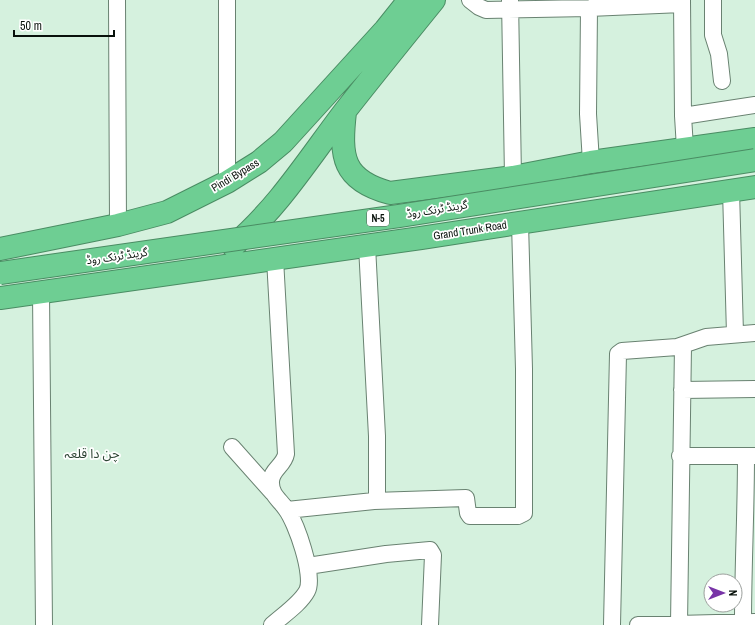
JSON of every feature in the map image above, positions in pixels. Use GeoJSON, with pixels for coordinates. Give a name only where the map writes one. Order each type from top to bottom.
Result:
{"type":"FeatureCollection","features":[{"type":"Feature","properties":{"kind":"highway","name":"Pindi Bypass"},"geometry":{"type":"LineString","coordinates":[[0,249],[118,225],[167,212],[227,182],[259,162],[283,142],[385,30],[409,0]]}},
{"type":"Feature","properties":{"kind":"highway","name":"N-5"},"geometry":{"type":"LineString","coordinates":[[0,298],[185,272],[225,252],[252,229],[285,192],[345,112],[434,0]]}},
{"type":"Feature","properties":{"kind":"highway"},"geometry":{"type":"LineString","coordinates":[[345,112],[342,138],[345,159],[354,175],[371,188],[390,193],[513,177],[591,162],[755,139]]}},
{"type":"Feature","properties":{"kind":"highway","name":"گرینڈ ٹرنک روڈ"},"geometry":{"type":"LineString","coordinates":[[0,273],[399,216],[755,160]]}},
{"type":"Feature","properties":{"kind":"highway","name":"Grand Trunk Road"},"geometry":{"type":"LineString","coordinates":[[185,272],[755,187]]}},
{"type":"Feature","properties":{"kind":"street"},"geometry":{"type":"LineString","coordinates":[[117,0],[118,225]]}},
{"type":"Feature","properties":{"kind":"street"},"geometry":{"type":"LineString","coordinates":[[227,0],[227,182]]}},
{"type":"Feature","properties":{"kind":"street"},"geometry":{"type":"LineString","coordinates":[[470,0],[482,9],[510,5],[588,8],[612,4],[682,2],[683,116],[685,148]]}},
{"type":"Feature","properties":{"kind":"street"},"geometry":{"type":"LineString","coordinates":[[713,0],[713,35],[719,54],[722,81]]}},
{"type":"Feature","properties":{"kind":"street"},"geometry":{"type":"LineString","coordinates":[[510,5],[513,177]]}},
{"type":"Feature","properties":{"kind":"street"},"geometry":{"type":"LineString","coordinates":[[588,8],[588,114],[591,162]]}},
{"type":"Feature","properties":{"kind":"street"},"geometry":{"type":"LineString","coordinates":[[683,116],[755,105]]}},
{"type":"Feature","properties":{"kind":"street"},"geometry":{"type":"LineString","coordinates":[[730,190],[735,334]]}},
{"type":"Feature","properties":{"kind":"street"},"geometry":{"type":"LineString","coordinates":[[287,510],[374,501],[466,498],[468,513],[470,516],[518,516],[524,513],[524,369],[520,223]]}},
{"type":"Feature","properties":{"kind":"street"},"geometry":{"type":"LineString","coordinates":[[367,246],[377,436],[377,494],[376,500],[374,501]]}},
{"type":"Feature","properties":{"kind":"street"},"geometry":{"type":"LineString","coordinates":[[273,493],[271,478],[286,454],[275,259]]}},
{"type":"Feature","properties":{"kind":"street"},"geometry":{"type":"LineString","coordinates":[[41,292],[44,625]]}},
{"type":"Feature","properties":{"kind":"street"},"geometry":{"type":"LineString","coordinates":[[612,625],[618,354],[622,350],[683,346],[706,336],[755,333]]}},
{"type":"Feature","properties":{"kind":"street"},"geometry":{"type":"LineString","coordinates":[[679,624],[680,456],[683,346]]}},
{"type":"Feature","properties":{"kind":"street"},"geometry":{"type":"LineString","coordinates":[[682,390],[755,389]]}},
{"type":"Feature","properties":{"kind":"street"},"geometry":{"type":"LineString","coordinates":[[232,447],[287,510],[308,566],[308,589],[304,595],[272,625]]}},
{"type":"Feature","properties":{"kind":"street"},"geometry":{"type":"LineString","coordinates":[[638,625],[749,622],[751,456],[680,456]]}},
{"type":"Feature","properties":{"kind":"street"},"geometry":{"type":"LineString","coordinates":[[308,566],[386,554],[431,551],[433,555],[430,625]]}},
{"type":"Feature","properties":{"kind":"district","name":"چن دا قلعہ"},"geometry":{"type":"Point","coordinates":[92,453]}}]}
